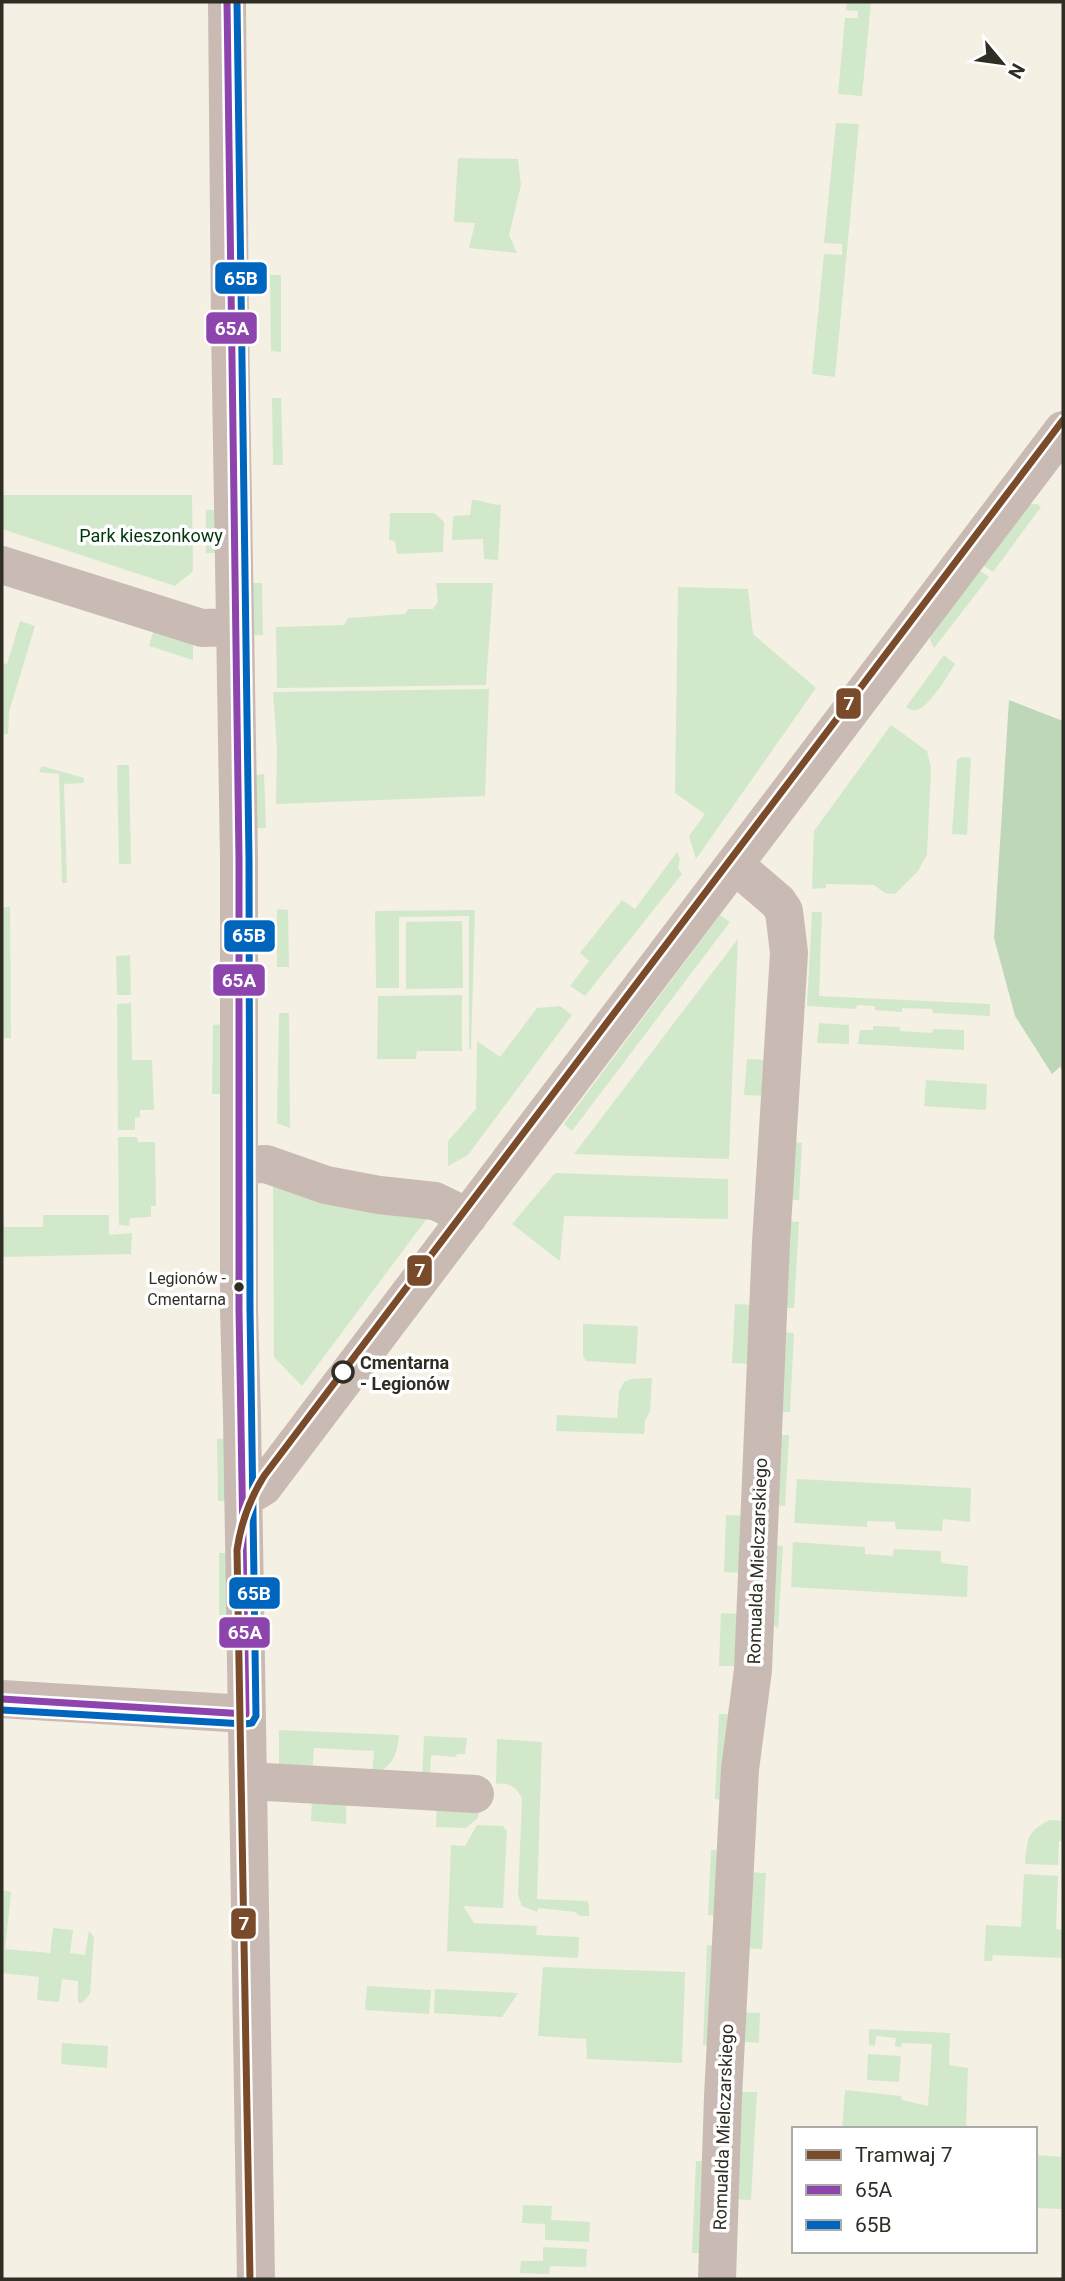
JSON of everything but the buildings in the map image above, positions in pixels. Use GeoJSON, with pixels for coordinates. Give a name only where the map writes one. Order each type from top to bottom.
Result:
{"type":"FeatureCollection","features":[{"type":"Feature","properties":{"kind":"street"},"geometry":{"type":"LineString","coordinates":[[227,2],[239,859],[239,1310],[256,2279]]}},
{"type":"Feature","properties":{"kind":"street"},"geometry":{"type":"LineString","coordinates":[[243,1494],[259,1491],[263,1487],[1063,430]]}},
{"type":"Feature","properties":{"kind":"street"},"geometry":{"type":"LineString","coordinates":[[2,565],[202,628],[234,627]]}},
{"type":"Feature","properties":{"kind":"street","name":"Romualda Mielczarskiego"},"geometry":{"type":"LineString","coordinates":[[717,2279],[723,2098],[740,1769],[753,1670],[771,1242],[789,953],[784,911],[778,902],[735,865]]}},
{"type":"Feature","properties":{"kind":"street"},"geometry":{"type":"LineString","coordinates":[[240,1165],[266,1164],[326,1185],[379,1195],[435,1201],[468,1217]]}},
{"type":"Feature","properties":{"kind":"street"},"geometry":{"type":"LineString","coordinates":[[2,1699],[246,1714]]}},
{"type":"Feature","properties":{"kind":"street"},"geometry":{"type":"LineString","coordinates":[[248,1781],[475,1794]]}},
{"type":"Feature","properties":{"kind":"green space"},"geometry":{"type":"Polygon","coordinates":[[[847,2],[871,2],[862,96],[838,94],[845,18],[858,18],[858,11],[846,10],[847,2]]]}},
{"type":"Feature","properties":{"kind":"green space"},"geometry":{"type":"Polygon","coordinates":[[[836,123],[859,124],[835,377],[812,374],[824,254],[842,255],[842,244],[824,243],[836,123]]]}},
{"type":"Feature","properties":{"kind":"green space"},"geometry":{"type":"Polygon","coordinates":[[[458,158],[518,159],[521,185],[509,235],[517,253],[469,248],[475,223],[454,222],[458,158]]]}},
{"type":"Feature","properties":{"kind":"green space"},"geometry":{"type":"Polygon","coordinates":[[[270,275],[281,275],[281,352],[271,351],[270,275]]]}},
{"type":"Feature","properties":{"kind":"green space"},"geometry":{"type":"Polygon","coordinates":[[[272,398],[281,398],[283,465],[273,465],[272,398]]]}},
{"type":"Feature","properties":{"kind":"green space","name":"Park kieszonkowy"},"geometry":{"type":"Polygon","coordinates":[[[2,495],[192,495],[193,571],[175,586],[2,529],[2,495]]]}},
{"type":"Feature","properties":{"kind":"green space"},"geometry":{"type":"Polygon","coordinates":[[[472,500],[501,505],[498,560],[484,559],[483,539],[452,540],[453,516],[470,515],[472,500]]]}},
{"type":"Feature","properties":{"kind":"green space"},"geometry":{"type":"Polygon","coordinates":[[[1030,504],[1041,507],[993,572],[984,566],[1030,504]]]}},
{"type":"Feature","properties":{"kind":"green space"},"geometry":{"type":"Polygon","coordinates":[[[206,510],[217,510],[218,553],[206,553],[206,510]]]}},
{"type":"Feature","properties":{"kind":"green space"},"geometry":{"type":"Polygon","coordinates":[[[390,513],[434,513],[444,522],[443,552],[397,554],[395,541],[389,540],[390,513]]]}},
{"type":"Feature","properties":{"kind":"green space"},"geometry":{"type":"Polygon","coordinates":[[[980,571],[989,577],[934,648],[930,640],[931,634],[980,571]]]}},
{"type":"Feature","properties":{"kind":"green space"},"geometry":{"type":"Polygon","coordinates":[[[250,583],[262,583],[263,635],[251,635],[250,583]]]}},
{"type":"Feature","properties":{"kind":"green space"},"geometry":{"type":"Polygon","coordinates":[[[436,583],[493,583],[486,685],[277,688],[276,627],[344,625],[348,618],[405,614],[408,609],[433,609],[438,602],[436,583]]]}},
{"type":"Feature","properties":{"kind":"green space"},"geometry":{"type":"Polygon","coordinates":[[[678,587],[748,589],[753,634],[816,688],[696,859],[689,836],[705,814],[675,793],[678,587]]]}},
{"type":"Feature","properties":{"kind":"green space"},"geometry":{"type":"Polygon","coordinates":[[[20,621],[35,626],[9,712],[8,734],[2,734],[2,663],[7,664],[20,621]]]}},
{"type":"Feature","properties":{"kind":"green space"},"geometry":{"type":"Polygon","coordinates":[[[155,625],[193,637],[193,660],[149,646],[155,625]]]}},
{"type":"Feature","properties":{"kind":"green space"},"geometry":{"type":"Polygon","coordinates":[[[944,655],[955,664],[938,690],[922,708],[913,710],[906,707],[944,655]]]}},
{"type":"Feature","properties":{"kind":"green space"},"geometry":{"type":"Polygon","coordinates":[[[489,689],[485,796],[276,804],[277,748],[273,692],[489,689]]]}},
{"type":"Feature","properties":{"kind":"green space"},"geometry":{"type":"Polygon","coordinates":[[[1009,700],[1063,721],[1063,1071],[1060,1067],[1052,1074],[1015,1016],[994,938],[1009,700]]]}},
{"type":"Feature","properties":{"kind":"green space"},"geometry":{"type":"Polygon","coordinates":[[[891,725],[927,751],[931,768],[927,855],[918,871],[895,894],[885,893],[874,885],[826,884],[826,888],[812,889],[814,831],[891,725]]]}},
{"type":"Feature","properties":{"kind":"green space"},"geometry":{"type":"Polygon","coordinates":[[[961,757],[971,758],[967,835],[952,834],[957,760],[961,757]]]}},
{"type":"Feature","properties":{"kind":"green space"},"geometry":{"type":"Polygon","coordinates":[[[117,765],[129,765],[131,864],[119,864],[117,765]]]}},
{"type":"Feature","properties":{"kind":"green space"},"geometry":{"type":"Polygon","coordinates":[[[42,766],[84,778],[84,783],[64,784],[67,883],[62,883],[59,774],[39,772],[42,766]]]}},
{"type":"Feature","properties":{"kind":"green space"},"geometry":{"type":"Polygon","coordinates":[[[264,774],[266,828],[255,828],[255,775],[264,774]]]}},
{"type":"Feature","properties":{"kind":"green space"},"geometry":{"type":"Polygon","coordinates":[[[677,852],[680,858],[678,869],[682,874],[585,996],[570,986],[589,961],[580,953],[622,900],[635,909],[677,852]]]}},
{"type":"Feature","properties":{"kind":"green space"},"geometry":{"type":"Polygon","coordinates":[[[2,907],[10,907],[11,1038],[2,1038],[2,907]]]}},
{"type":"Feature","properties":{"kind":"green space"},"geometry":{"type":"Polygon","coordinates":[[[277,909],[288,910],[289,967],[277,967],[277,909]]]}},
{"type":"Feature","properties":{"kind":"green space"},"geometry":{"type":"Polygon","coordinates":[[[475,910],[469,1049],[469,916],[399,917],[399,988],[376,988],[375,911],[475,910]]]}},
{"type":"Feature","properties":{"kind":"green space"},"geometry":{"type":"Polygon","coordinates":[[[812,912],[822,912],[819,996],[990,1004],[990,1016],[933,1013],[932,1009],[902,1008],[902,1012],[875,1010],[875,1006],[857,1005],[856,1009],[807,1006],[812,912]]]}},
{"type":"Feature","properties":{"kind":"green space"},"geometry":{"type":"Polygon","coordinates":[[[720,915],[730,922],[572,1131],[564,1124],[720,915]]]}},
{"type":"Feature","properties":{"kind":"green space"},"geometry":{"type":"Polygon","coordinates":[[[462,921],[463,988],[406,989],[406,922],[462,921]]]}},
{"type":"Feature","properties":{"kind":"green space"},"geometry":{"type":"Polygon","coordinates":[[[738,939],[729,1159],[574,1154],[738,939]]]}},
{"type":"Feature","properties":{"kind":"green space"},"geometry":{"type":"Polygon","coordinates":[[[130,955],[131,995],[117,995],[116,956],[130,955]]]}},
{"type":"Feature","properties":{"kind":"green space"},"geometry":{"type":"Polygon","coordinates":[[[462,995],[462,1051],[417,1051],[416,1059],[377,1059],[378,996],[462,995]]]}},
{"type":"Feature","properties":{"kind":"green space"},"geometry":{"type":"Polygon","coordinates":[[[131,1003],[132,1060],[152,1060],[154,1110],[140,1110],[140,1117],[135,1118],[135,1130],[118,1130],[117,1004],[131,1003]]]}},
{"type":"Feature","properties":{"kind":"green space"},"geometry":{"type":"Polygon","coordinates":[[[560,1006],[572,1015],[468,1155],[448,1166],[448,1141],[476,1109],[477,1041],[500,1057],[537,1008],[560,1006]]]}},
{"type":"Feature","properties":{"kind":"green space"},"geometry":{"type":"Polygon","coordinates":[[[279,1013],[289,1013],[290,1128],[277,1123],[279,1013]]]}},
{"type":"Feature","properties":{"kind":"green space"},"geometry":{"type":"Polygon","coordinates":[[[819,1023],[849,1025],[849,1044],[817,1043],[819,1023]]]}},
{"type":"Feature","properties":{"kind":"green space"},"geometry":{"type":"Polygon","coordinates":[[[224,1024],[223,1094],[212,1094],[213,1025],[224,1024]]]}},
{"type":"Feature","properties":{"kind":"green space"},"geometry":{"type":"Polygon","coordinates":[[[873,1026],[900,1027],[900,1031],[932,1033],[933,1029],[964,1030],[964,1050],[858,1044],[860,1030],[873,1030],[873,1026]]]}},
{"type":"Feature","properties":{"kind":"green space"},"geometry":{"type":"Polygon","coordinates":[[[747,1059],[769,1060],[767,1096],[744,1095],[747,1059]]]}},
{"type":"Feature","properties":{"kind":"green space"},"geometry":{"type":"Polygon","coordinates":[[[926,1080],[987,1084],[986,1110],[924,1106],[926,1080]]]}},
{"type":"Feature","properties":{"kind":"green space"},"geometry":{"type":"Polygon","coordinates":[[[118,1137],[137,1137],[138,1142],[155,1142],[156,1206],[151,1206],[151,1217],[130,1218],[129,1226],[119,1225],[118,1137]]]}},
{"type":"Feature","properties":{"kind":"green space"},"geometry":{"type":"Polygon","coordinates":[[[790,1142],[802,1143],[799,1200],[793,1200],[787,1193],[790,1142]]]}},
{"type":"Feature","properties":{"kind":"green space"},"geometry":{"type":"Polygon","coordinates":[[[555,1173],[728,1179],[728,1219],[564,1216],[560,1261],[512,1224],[555,1173]]]}},
{"type":"Feature","properties":{"kind":"green space"},"geometry":{"type":"Polygon","coordinates":[[[273,1181],[431,1213],[302,1386],[274,1357],[273,1181]]]}},
{"type":"Feature","properties":{"kind":"green space"},"geometry":{"type":"Polygon","coordinates":[[[2,1194],[4,1227],[43,1227],[43,1215],[109,1215],[109,1235],[132,1233],[131,1254],[2,1257],[2,1194]]]}},
{"type":"Feature","properties":{"kind":"green space"},"geometry":{"type":"Polygon","coordinates":[[[788,1221],[799,1222],[794,1308],[783,1308],[788,1221]]]}},
{"type":"Feature","properties":{"kind":"green space"},"geometry":{"type":"Polygon","coordinates":[[[735,1304],[756,1305],[752,1364],[732,1363],[735,1304]]]}},
{"type":"Feature","properties":{"kind":"green space"},"geometry":{"type":"Polygon","coordinates":[[[583,1324],[638,1326],[636,1364],[586,1361],[583,1356],[583,1324]]]}},
{"type":"Feature","properties":{"kind":"green space"},"geometry":{"type":"Polygon","coordinates":[[[780,1332],[794,1333],[790,1412],[781,1412],[780,1332]]]}},
{"type":"Feature","properties":{"kind":"green space"},"geometry":{"type":"Polygon","coordinates":[[[652,1378],[650,1411],[645,1421],[644,1434],[556,1431],[557,1415],[617,1418],[619,1392],[624,1382],[652,1378]]]}},
{"type":"Feature","properties":{"kind":"green space"},"geometry":{"type":"Polygon","coordinates":[[[779,1435],[789,1435],[785,1506],[774,1505],[779,1435]]]}},
{"type":"Feature","properties":{"kind":"green space"},"geometry":{"type":"Polygon","coordinates":[[[227,1438],[227,1501],[218,1501],[217,1439],[227,1438]]]}},
{"type":"Feature","properties":{"kind":"green space"},"geometry":{"type":"Polygon","coordinates":[[[797,1479],[971,1488],[970,1522],[943,1519],[942,1531],[896,1529],[895,1522],[867,1521],[867,1527],[794,1523],[797,1479]]]}},
{"type":"Feature","properties":{"kind":"green space"},"geometry":{"type":"Polygon","coordinates":[[[726,1515],[747,1516],[744,1573],[724,1572],[726,1515]]]}},
{"type":"Feature","properties":{"kind":"green space"},"geometry":{"type":"Polygon","coordinates":[[[793,1542],[865,1547],[865,1554],[893,1556],[894,1549],[941,1551],[941,1563],[968,1566],[967,1597],[791,1587],[793,1542]]]}},
{"type":"Feature","properties":{"kind":"green space"},"geometry":{"type":"Polygon","coordinates":[[[765,1545],[783,1546],[778,1629],[762,1612],[765,1545]]]}},
{"type":"Feature","properties":{"kind":"green space"},"geometry":{"type":"Polygon","coordinates":[[[219,1553],[228,1553],[229,1616],[219,1615],[219,1553]]]}},
{"type":"Feature","properties":{"kind":"green space"},"geometry":{"type":"Polygon","coordinates":[[[721,1613],[741,1614],[740,1666],[719,1666],[721,1613]]]}},
{"type":"Feature","properties":{"kind":"green space"},"geometry":{"type":"Polygon","coordinates":[[[719,1714],[728,1714],[723,1800],[715,1799],[719,1714]]]}},
{"type":"Feature","properties":{"kind":"green space"},"geometry":{"type":"Polygon","coordinates":[[[279,1730],[399,1735],[393,1760],[372,1775],[374,1751],[314,1748],[312,1773],[279,1770],[279,1730]]]}},
{"type":"Feature","properties":{"kind":"green space"},"geometry":{"type":"Polygon","coordinates":[[[424,1736],[467,1738],[465,1754],[457,1754],[456,1757],[431,1755],[430,1780],[422,1780],[424,1736]]]}},
{"type":"Feature","properties":{"kind":"green space"},"geometry":{"type":"Polygon","coordinates":[[[497,1739],[542,1742],[537,1899],[587,1901],[589,1916],[538,1908],[537,1912],[522,1906],[518,1895],[522,1799],[512,1786],[496,1784],[497,1739]]]}},
{"type":"Feature","properties":{"kind":"green space"},"geometry":{"type":"Polygon","coordinates":[[[312,1797],[346,1799],[346,1824],[311,1821],[312,1797]]]}},
{"type":"Feature","properties":{"kind":"green space"},"geometry":{"type":"Polygon","coordinates":[[[437,1803],[479,1809],[478,1818],[466,1828],[436,1827],[437,1803]]]}},
{"type":"Feature","properties":{"kind":"green space"},"geometry":{"type":"Polygon","coordinates":[[[1050,1820],[1063,1821],[1063,1841],[1059,1841],[1058,1865],[1025,1864],[1030,1837],[1037,1828],[1050,1820]]]}},
{"type":"Feature","properties":{"kind":"green space"},"geometry":{"type":"Polygon","coordinates":[[[477,1825],[503,1826],[507,1831],[503,1908],[463,1906],[474,1923],[537,1926],[536,1935],[579,1937],[578,1958],[447,1951],[451,1845],[465,1846],[477,1825]]]}},
{"type":"Feature","properties":{"kind":"green space"},"geometry":{"type":"Polygon","coordinates":[[[711,1850],[724,1850],[721,1916],[708,1915],[711,1850]]]}},
{"type":"Feature","properties":{"kind":"green space"},"geometry":{"type":"Polygon","coordinates":[[[746,1872],[766,1873],[762,1949],[742,1948],[746,1872]]]}},
{"type":"Feature","properties":{"kind":"green space"},"geometry":{"type":"Polygon","coordinates":[[[1024,1874],[1058,1876],[1056,1929],[1063,1930],[1063,1958],[993,1955],[992,1961],[984,1961],[986,1925],[1021,1927],[1024,1874]]]}},
{"type":"Feature","properties":{"kind":"green space"},"geometry":{"type":"Polygon","coordinates":[[[2,1890],[11,1892],[5,1949],[50,1953],[53,1928],[73,1930],[70,1953],[85,1955],[89,1931],[94,1937],[90,1994],[82,2003],[78,2003],[78,1981],[62,1979],[59,2002],[37,2000],[39,1977],[2,1973],[2,1890]]]}},
{"type":"Feature","properties":{"kind":"green space"},"geometry":{"type":"Polygon","coordinates":[[[707,1945],[717,1946],[711,2045],[703,2045],[707,1945]]]}},
{"type":"Feature","properties":{"kind":"green space"},"geometry":{"type":"Polygon","coordinates":[[[543,1967],[685,1972],[682,2063],[587,2059],[586,2039],[538,2036],[543,1967]]]}},
{"type":"Feature","properties":{"kind":"green space"},"geometry":{"type":"Polygon","coordinates":[[[367,1986],[431,1990],[429,2014],[365,2010],[367,1986]]]}},
{"type":"Feature","properties":{"kind":"green space"},"geometry":{"type":"Polygon","coordinates":[[[435,1989],[518,1993],[502,2017],[434,2013],[435,1989]]]}},
{"type":"Feature","properties":{"kind":"green space"},"geometry":{"type":"Polygon","coordinates":[[[738,2012],[760,2013],[759,2043],[736,2041],[738,2012]]]}},
{"type":"Feature","properties":{"kind":"green space"},"geometry":{"type":"Polygon","coordinates":[[[869,2029],[950,2033],[949,2065],[968,2068],[966,2127],[842,2127],[845,2090],[901,2096],[902,2100],[928,2106],[932,2044],[902,2043],[901,2047],[895,2046],[896,2038],[876,2036],[875,2046],[869,2045],[869,2029]]]}},
{"type":"Feature","properties":{"kind":"green space"},"geometry":{"type":"Polygon","coordinates":[[[62,2043],[108,2046],[107,2068],[61,2064],[62,2043]]]}},
{"type":"Feature","properties":{"kind":"green space"},"geometry":{"type":"Polygon","coordinates":[[[868,2054],[901,2056],[899,2082],[867,2080],[868,2054]]]}},
{"type":"Feature","properties":{"kind":"green space"},"geometry":{"type":"Polygon","coordinates":[[[737,2092],[757,2092],[751,2200],[732,2199],[737,2092]]]}},
{"type":"Feature","properties":{"kind":"green space"},"geometry":{"type":"Polygon","coordinates":[[[1037,2155],[1063,2157],[1063,2209],[1037,2208],[1037,2155]]]}},
{"type":"Feature","properties":{"kind":"green space"},"geometry":{"type":"Polygon","coordinates":[[[696,2161],[704,2161],[701,2249],[699,2253],[692,2253],[696,2161]]]}},
{"type":"Feature","properties":{"kind":"green space"},"geometry":{"type":"Polygon","coordinates":[[[523,2205],[552,2206],[551,2220],[590,2222],[589,2242],[545,2240],[545,2224],[522,2223],[523,2205]]]}},
{"type":"Feature","properties":{"kind":"green space"},"geometry":{"type":"Polygon","coordinates":[[[543,2247],[587,2249],[586,2267],[550,2266],[549,2274],[520,2273],[521,2261],[543,2261],[543,2247]]]}},
{"type":"Feature","properties":{"kind":"tram line","name":"7"},"geometry":{"type":"LineString","coordinates":[[250,2279],[237,1550],[250,1503],[264,1476],[1063,420]]}},
{"type":"Feature","properties":{"kind":"transit line","name":"65A"},"geometry":{"type":"LineString","coordinates":[[2,1699],[246,1714],[239,1310],[239,859],[227,2]]}},
{"type":"Feature","properties":{"kind":"transit line","name":"65B"},"geometry":{"type":"LineString","coordinates":[[2,1710],[245,1724],[252,1723],[256,1716],[250,1310],[249,859],[237,2]]}},
{"type":"Feature","properties":{"kind":"place","name":"Legionów - Cmentarna"},"geometry":{"type":"Point","coordinates":[239,1287]}},
{"type":"Feature","properties":{"kind":"place","name":"Cmentarna - Legionów"},"geometry":{"type":"Point","coordinates":[343,1372]}}]}
